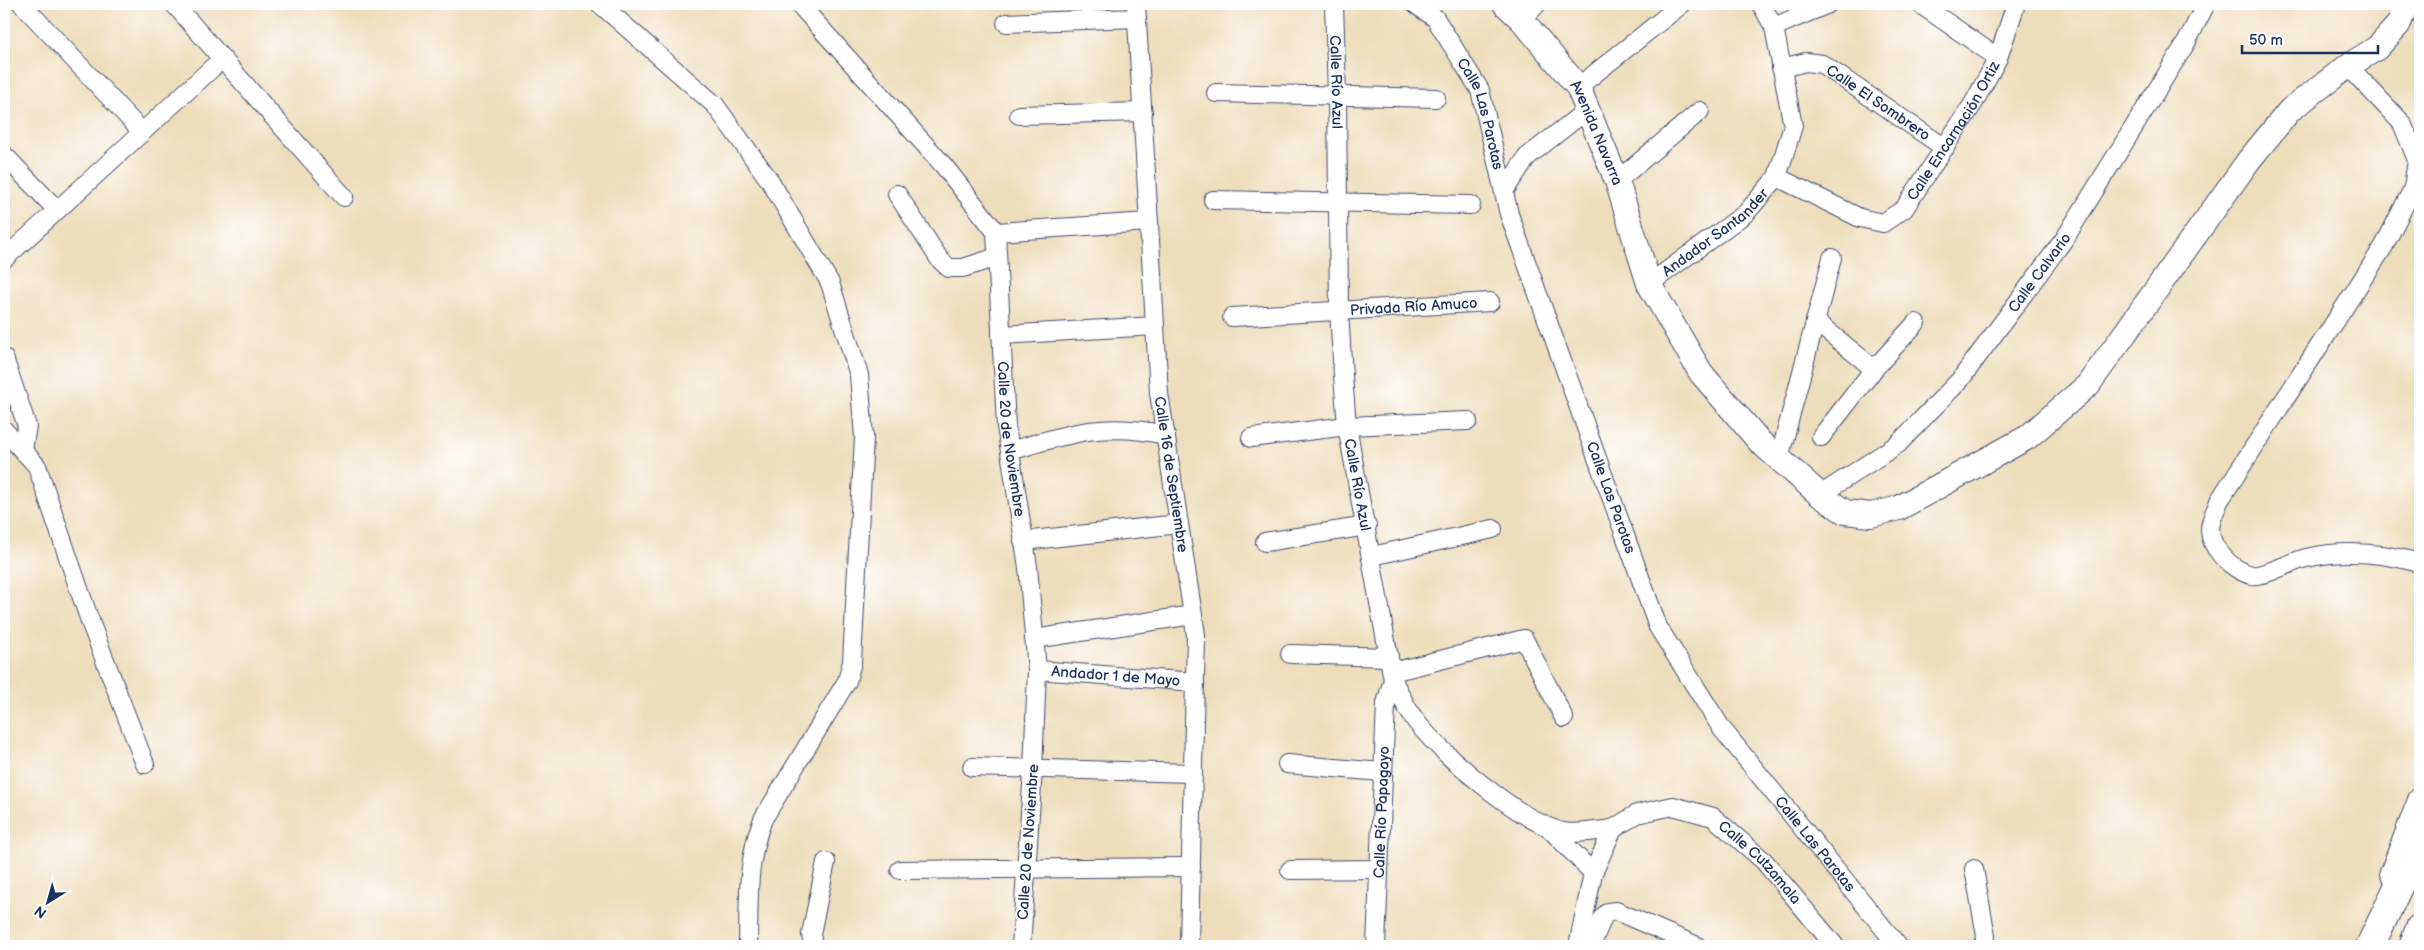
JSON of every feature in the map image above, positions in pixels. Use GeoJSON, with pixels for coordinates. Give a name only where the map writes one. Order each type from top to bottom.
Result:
{"type":"FeatureCollection","features":[{"type":"Feature","properties":{"kind":"highway"},"geometry":{"type":"LineString","coordinates":[[2370,946],[2420,841]]}},
{"type":"Feature","properties":{"kind":"highway"},"geometry":{"type":"LineString","coordinates":[[2413,946],[2420,928]]}},
{"type":"Feature","properties":{"kind":"street"},"geometry":{"type":"LineString","coordinates":[[22,4],[142,132]]}},
{"type":"Feature","properties":{"kind":"street"},"geometry":{"type":"LineString","coordinates":[[174,4],[344,197]]}},
{"type":"Feature","properties":{"kind":"street"},"geometry":{"type":"LineString","coordinates":[[600,4],[714,105],[770,181],[830,283],[859,375],[864,437],[852,662],[847,681],[763,819],[754,841],[750,862],[748,946]]}},
{"type":"Feature","properties":{"kind":"street"},"geometry":{"type":"LineString","coordinates":[[799,4],[944,166],[996,232],[1149,222]]}},
{"type":"Feature","properties":{"kind":"street","name":"Calle Río Azul"},"geometry":{"type":"LineString","coordinates":[[1334,4],[1337,95],[1339,311],[1347,426],[1391,669],[1413,718],[1451,758],[1500,799],[1547,826],[1564,832],[1613,829]]}},
{"type":"Feature","properties":{"kind":"street","name":"Calle Las Parotas"},"geometry":{"type":"LineString","coordinates":[[1415,4],[1435,18],[1480,90],[1509,214],[1658,627],[1722,728],[1898,946]]}},
{"type":"Feature","properties":{"kind":"street","name":"Avenida Navarra"},"geometry":{"type":"LineString","coordinates":[[1505,4],[1530,12],[1578,87],[1617,181],[1649,284],[1701,373],[1760,442],[1820,496],[1846,512],[1871,515],[1899,508],[2028,436],[2088,385],[2249,160],[2290,110],[2348,66],[2377,48],[2398,25],[2407,4]]}},
{"type":"Feature","properties":{"kind":"street"},"geometry":{"type":"LineString","coordinates":[[1578,87],[1682,4]]}},
{"type":"Feature","properties":{"kind":"street"},"geometry":{"type":"LineString","coordinates":[[1760,4],[1774,28],[1793,126],[1777,177]]}},
{"type":"Feature","properties":{"kind":"street"},"geometry":{"type":"LineString","coordinates":[[1774,28],[1828,4]]}},
{"type":"Feature","properties":{"kind":"street"},"geometry":{"type":"LineString","coordinates":[[1920,4],[1998,58]]}},
{"type":"Feature","properties":{"kind":"street","name":"Calle Encarnación Ortiz"},"geometry":{"type":"LineString","coordinates":[[1777,177],[1860,218],[1883,223],[1904,209],[1973,104],[1998,58],[2016,4]]}},
{"type":"Feature","properties":{"kind":"street","name":"Calle Calvario"},"geometry":{"type":"LineString","coordinates":[[1820,496],[1898,444],[1960,380],[2065,238],[2186,43],[2206,4]]}},
{"type":"Feature","properties":{"kind":"street"},"geometry":{"type":"LineString","coordinates":[[1006,22],[1137,11]]}},
{"type":"Feature","properties":{"kind":"street","name":"Calle 16 de Septiembre"},"geometry":{"type":"LineString","coordinates":[[1137,11],[1159,392],[1196,634],[1189,946]]}},
{"type":"Feature","properties":{"kind":"street"},"geometry":{"type":"LineString","coordinates":[[4,259],[222,59]]}},
{"type":"Feature","properties":{"kind":"street","name":"Calle El Sombrero"},"geometry":{"type":"LineString","coordinates":[[1781,68],[1806,62],[1822,64],[1945,148]]}},
{"type":"Feature","properties":{"kind":"street"},"geometry":{"type":"LineString","coordinates":[[2348,66],[2402,123],[2417,160],[2413,188],[2384,246],[2219,502],[2210,525],[2215,547],[2233,568],[2254,576],[2307,558],[2350,552],[2397,557],[2420,563]]}},
{"type":"Feature","properties":{"kind":"street"},"geometry":{"type":"LineString","coordinates":[[1216,93],[1436,98]]}},
{"type":"Feature","properties":{"kind":"street"},"geometry":{"type":"LineString","coordinates":[[1504,191],[1528,157],[1587,110]]}},
{"type":"Feature","properties":{"kind":"street"},"geometry":{"type":"LineString","coordinates":[[1617,181],[1700,111]]}},
{"type":"Feature","properties":{"kind":"street"},"geometry":{"type":"LineString","coordinates":[[1019,115],[1143,112]]}},
{"type":"Feature","properties":{"kind":"street"},"geometry":{"type":"LineString","coordinates":[[4,155],[57,210]]}},
{"type":"Feature","properties":{"kind":"street","name":"Andador Santander"},"geometry":{"type":"LineString","coordinates":[[1649,284],[1746,213],[1777,177]]}},
{"type":"Feature","properties":{"kind":"street"},"geometry":{"type":"LineString","coordinates":[[897,194],[940,260],[950,268],[963,268],[997,257]]}},
{"type":"Feature","properties":{"kind":"street"},"geometry":{"type":"LineString","coordinates":[[1212,200],[1471,205]]}},
{"type":"Feature","properties":{"kind":"street","name":"Calle 20 de Noviembre"},"geometry":{"type":"LineString","coordinates":[[996,232],[1006,426],[1024,541],[1037,670],[1034,770],[1021,946]]}},
{"type":"Feature","properties":{"kind":"street"},"geometry":{"type":"LineString","coordinates":[[1779,459],[1832,258]]}},
{"type":"Feature","properties":{"kind":"street","name":"Privada Río Amuco"},"geometry":{"type":"LineString","coordinates":[[1232,317],[1490,302]]}},
{"type":"Feature","properties":{"kind":"street"},"geometry":{"type":"LineString","coordinates":[[1815,321],[1874,370]]}},
{"type":"Feature","properties":{"kind":"street"},"geometry":{"type":"LineString","coordinates":[[1821,437],[1874,370],[1916,323]]}},
{"type":"Feature","properties":{"kind":"street"},"geometry":{"type":"LineString","coordinates":[[1001,335],[1155,326]]}},
{"type":"Feature","properties":{"kind":"street"},"geometry":{"type":"LineString","coordinates":[[4,358],[27,426],[23,450]]}},
{"type":"Feature","properties":{"kind":"street"},"geometry":{"type":"LineString","coordinates":[[1251,438],[1347,426],[1468,421]]}},
{"type":"Feature","properties":{"kind":"street"},"geometry":{"type":"LineString","coordinates":[[1010,451],[1073,433],[1114,428],[1137,429],[1166,435]]}},
{"type":"Feature","properties":{"kind":"street"},"geometry":{"type":"LineString","coordinates":[[4,430],[37,466],[91,624],[145,764]]}},
{"type":"Feature","properties":{"kind":"street"},"geometry":{"type":"LineString","coordinates":[[1024,541],[1179,524]]}},
{"type":"Feature","properties":{"kind":"street"},"geometry":{"type":"LineString","coordinates":[[1265,542],[1366,526]]}},
{"type":"Feature","properties":{"kind":"street"},"geometry":{"type":"LineString","coordinates":[[1372,556],[1493,529]]}},
{"type":"Feature","properties":{"kind":"street"},"geometry":{"type":"LineString","coordinates":[[1034,638],[1193,615]]}},
{"type":"Feature","properties":{"kind":"street"},"geometry":{"type":"LineString","coordinates":[[1290,654],[1391,669],[1524,639],[1564,718]]}},
{"type":"Feature","properties":{"kind":"street","name":"Calle Río Papagayo"},"geometry":{"type":"LineString","coordinates":[[1376,946],[1382,772],[1386,703],[1391,669]]}},
{"type":"Feature","properties":{"kind":"street","name":"Andador 1 de Mayo"},"geometry":{"type":"LineString","coordinates":[[1037,670],[1195,682]]}},
{"type":"Feature","properties":{"kind":"street"},"geometry":{"type":"LineString","coordinates":[[1287,764],[1382,772]]}},
{"type":"Feature","properties":{"kind":"street"},"geometry":{"type":"LineString","coordinates":[[972,767],[1034,770],[1193,772]]}},
{"type":"Feature","properties":{"kind":"street"},"geometry":{"type":"LineString","coordinates":[[2365,946],[2420,800]]}},
{"type":"Feature","properties":{"kind":"street","name":"Calle Cutzamala"},"geometry":{"type":"LineString","coordinates":[[1613,829],[1637,814],[1673,806],[1713,818],[1764,861],[1835,946]]}},
{"type":"Feature","properties":{"kind":"street"},"geometry":{"type":"LineString","coordinates":[[1547,826],[1593,873]]}},
{"type":"Feature","properties":{"kind":"street"},"geometry":{"type":"LineString","coordinates":[[1578,946],[1593,873],[1613,829]]}},
{"type":"Feature","properties":{"kind":"street"},"geometry":{"type":"LineString","coordinates":[[812,946],[811,934],[826,862]]}},
{"type":"Feature","properties":{"kind":"street"},"geometry":{"type":"LineString","coordinates":[[900,870],[1191,867]]}},
{"type":"Feature","properties":{"kind":"street"},"geometry":{"type":"LineString","coordinates":[[1974,868],[1986,936],[1984,946]]}},
{"type":"Feature","properties":{"kind":"street"},"geometry":{"type":"LineString","coordinates":[[1290,870],[1379,869]]}},
{"type":"Feature","properties":{"kind":"street"},"geometry":{"type":"LineString","coordinates":[[1591,946],[1603,917],[1608,912],[1616,911],[1697,946]]}}]}
